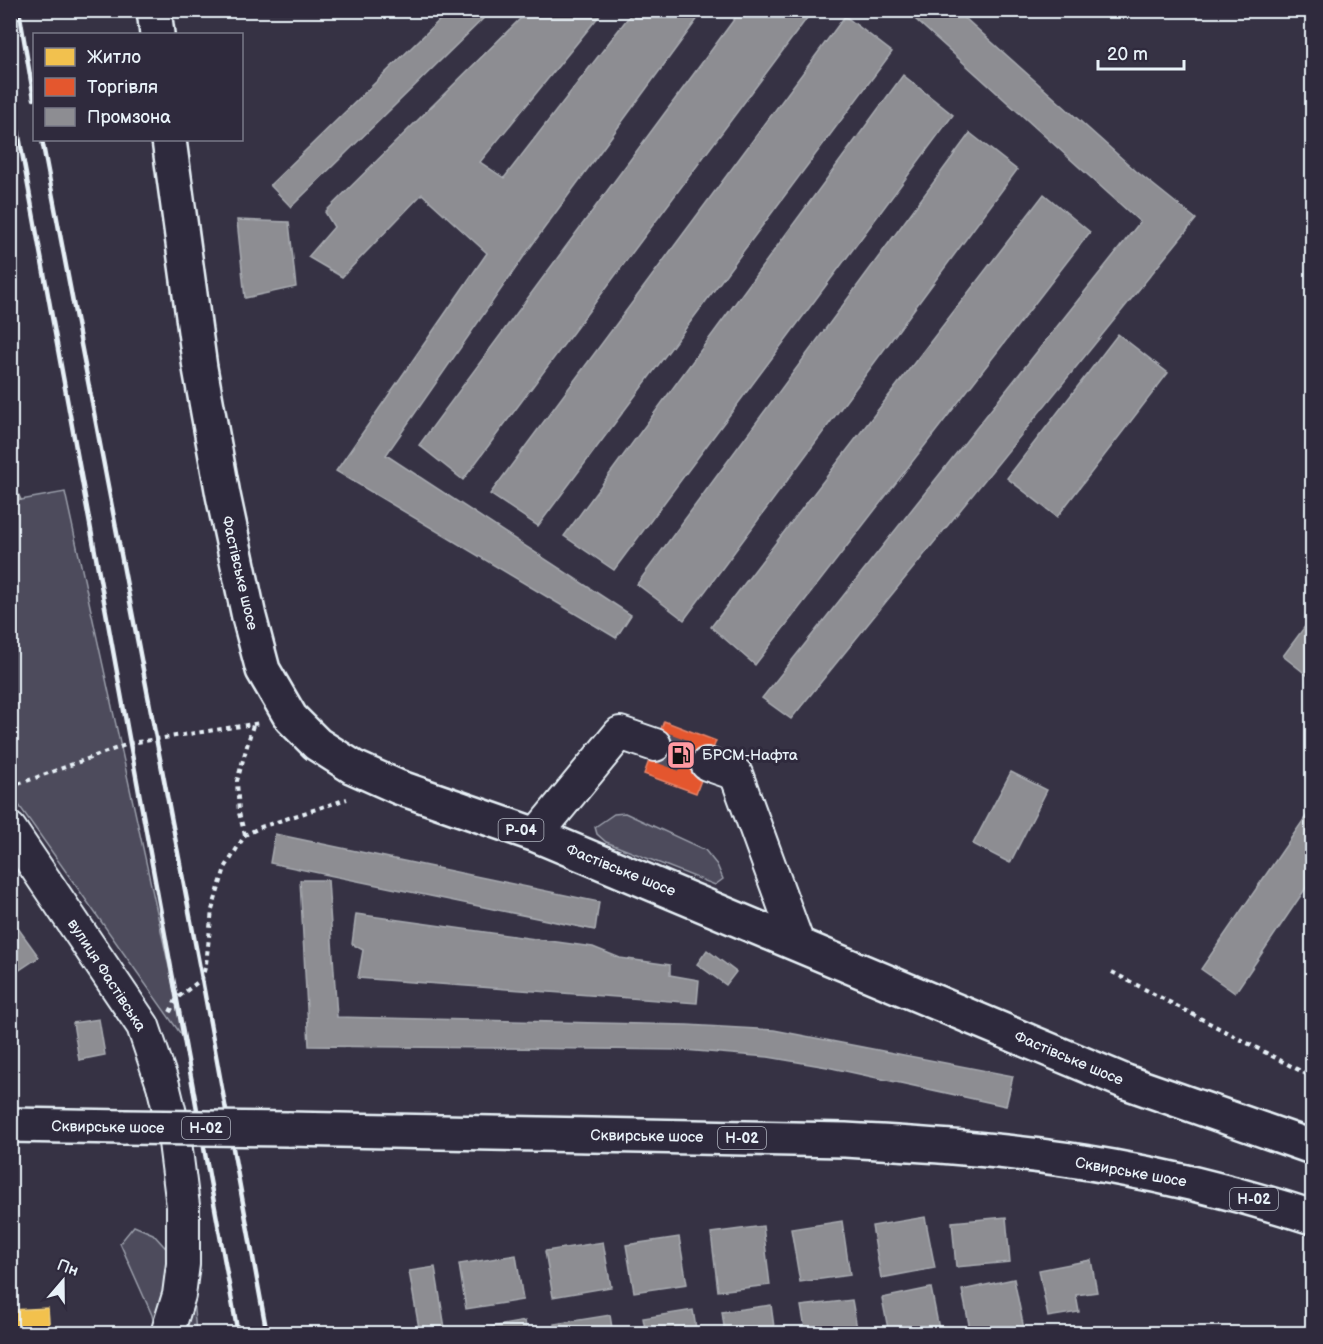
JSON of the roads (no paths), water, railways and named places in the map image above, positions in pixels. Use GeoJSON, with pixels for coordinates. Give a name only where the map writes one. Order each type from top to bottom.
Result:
{"type":"FeatureCollection","features":[{"type":"Feature","properties":{"kind":"main road"},"geometry":{"type":"LineString","coordinates":[[154,10],[157,33]]}},
{"type":"Feature","properties":{"kind":"main road","name":"Фастівське шосе"},"geometry":{"type":"LineString","coordinates":[[169,141],[200,368],[227,517],[249,617],[263,670],[291,718],[316,744],[353,767],[388,783],[536,835],[1126,1082],[1312,1147]]}},
{"type":"Feature","properties":{"kind":"main road","name":"Сквирське шосе"},"geometry":{"type":"LineString","coordinates":[[10,1125],[814,1139],[923,1145],[1112,1167],[1214,1188],[1312,1217]]}},
{"type":"Feature","properties":{"kind":"lane"},"geometry":{"type":"LineString","coordinates":[[536,835],[620,733],[655,745]]}},
{"type":"Feature","properties":{"kind":"lane"},"geometry":{"type":"LineString","coordinates":[[707,764],[736,774],[798,944]]}},
{"type":"Feature","properties":{"kind":"lane","name":"вулиця Фастівська"},"geometry":{"type":"LineString","coordinates":[[10,829],[143,1026],[155,1060],[173,1126],[183,1206],[183,1264],[167,1334]]}},
{"type":"Feature","properties":{"kind":"tunnel"},"geometry":{"type":"LineString","coordinates":[[655,745],[707,764]]}},
{"type":"Feature","properties":{"kind":"railway"},"geometry":{"type":"LineString","coordinates":[[19,10],[33,93]]}},
{"type":"Feature","properties":{"kind":"railway"},"geometry":{"type":"LineString","coordinates":[[10,87],[238,1334]]}},
{"type":"Feature","properties":{"kind":"railway"},"geometry":{"type":"LineString","coordinates":[[42,141],[202,979],[267,1334]]}},
{"type":"Feature","properties":{"kind":"place","name":"БРСМ-Нафта"},"geometry":{"type":"Point","coordinates":[681,755]}}]}
